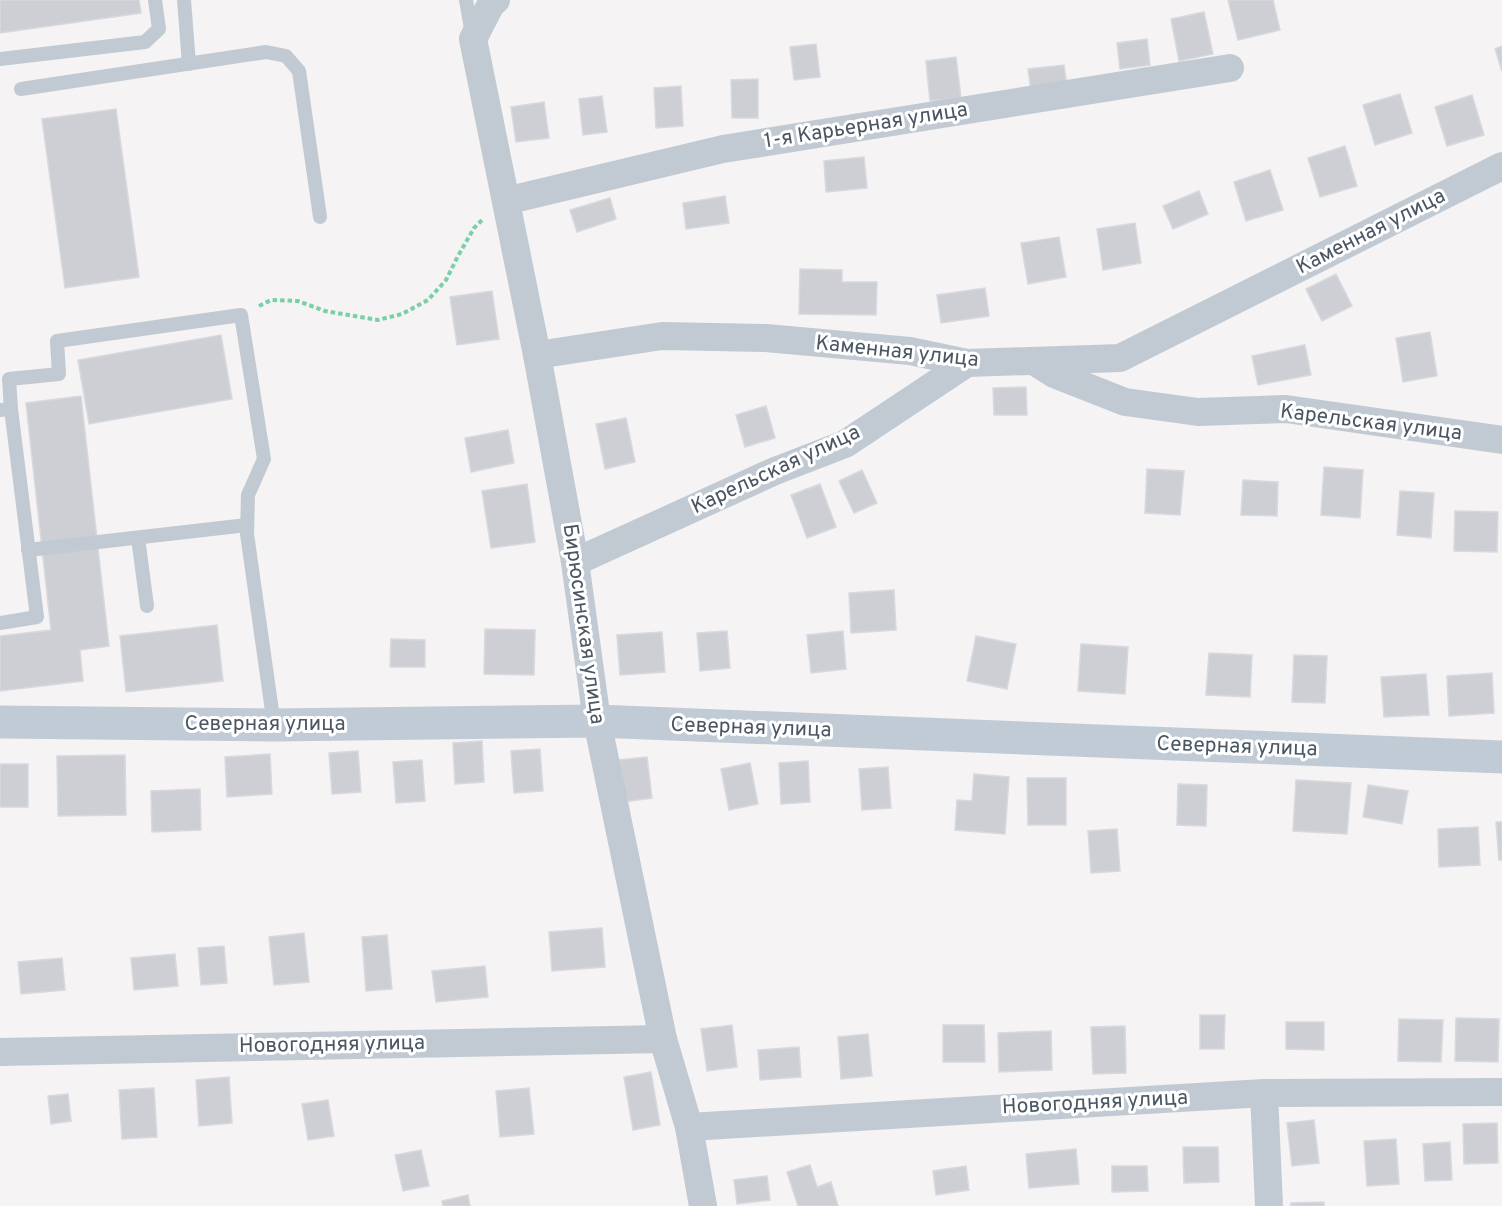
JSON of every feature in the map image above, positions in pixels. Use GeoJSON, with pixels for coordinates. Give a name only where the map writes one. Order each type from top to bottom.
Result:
{"type":"FeatureCollection","features":[{"type":"Feature","properties":{"kind":"main road","name":"Северная улица"},"geometry":{"type":"LineString","coordinates":[[0,722],[274,725],[597,722],[1502,757]]}},
{"type":"Feature","properties":{"kind":"street"},"geometry":{"type":"LineString","coordinates":[[473,39],[491,4],[496,0]]}},
{"type":"Feature","properties":{"kind":"street","name":"Бирюсинская улица"},"geometry":{"type":"LineString","coordinates":[[473,39],[537,355],[575,561],[597,722],[663,1039],[689,1127],[703,1206]]}},
{"type":"Feature","properties":{"kind":"street","name":"1-я Карьерная улица"},"geometry":{"type":"LineString","coordinates":[[506,201],[723,149],[1230,68]]}},
{"type":"Feature","properties":{"kind":"street","name":"Каменная улица"},"geometry":{"type":"LineString","coordinates":[[537,355],[662,336],[766,338],[899,350],[967,363],[1120,358],[1502,166]]}},
{"type":"Feature","properties":{"kind":"street","name":"Карельская улица"},"geometry":{"type":"LineString","coordinates":[[1034,360],[1054,374],[1125,402],[1198,412],[1286,409],[1502,440]]}},
{"type":"Feature","properties":{"kind":"street","name":"Карельская улица"},"geometry":{"type":"LineString","coordinates":[[575,561],[776,471],[845,444],[967,363]]}},
{"type":"Feature","properties":{"kind":"street","name":"Новогодняя улица"},"geometry":{"type":"LineString","coordinates":[[0,1052],[663,1039]]}},
{"type":"Feature","properties":{"kind":"street","name":"Новогодняя улица"},"geometry":{"type":"LineString","coordinates":[[689,1127],[1264,1093],[1502,1092]]}},
{"type":"Feature","properties":{"kind":"street"},"geometry":{"type":"LineString","coordinates":[[1264,1093],[1269,1206]]}},
{"type":"Feature","properties":{"kind":"lane"},"geometry":{"type":"LineString","coordinates":[[0,59],[146,42],[159,29],[155,0]]}},
{"type":"Feature","properties":{"kind":"lane"},"geometry":{"type":"LineString","coordinates":[[184,0],[189,64]]}},
{"type":"Feature","properties":{"kind":"lane"},"geometry":{"type":"LineString","coordinates":[[466,0],[473,39]]}},
{"type":"Feature","properties":{"kind":"lane"},"geometry":{"type":"LineString","coordinates":[[21,89],[266,52],[286,56],[299,71],[320,217]]}},
{"type":"Feature","properties":{"kind":"lane"},"geometry":{"type":"LineString","coordinates":[[0,622],[37,617],[6,410],[9,380],[59,374],[57,340],[241,315],[264,459],[248,495],[247,534],[274,725]]}},
{"type":"Feature","properties":{"kind":"lane"},"geometry":{"type":"LineString","coordinates":[[28,550],[247,525]]}},
{"type":"Feature","properties":{"kind":"lane"},"geometry":{"type":"LineString","coordinates":[[138,538],[147,606]]}},
{"type":"Feature","properties":{"kind":"path"},"geometry":{"type":"LineString","coordinates":[[241,315],[271,300],[298,301],[325,311],[378,320],[402,314],[428,300],[446,280],[474,228],[488,213],[506,201]]}},
{"type":"Feature","properties":{"kind":"building"},"geometry":{"type":"Polygon","coordinates":[[[0,0],[139,0],[141,13],[0,33],[0,0]]]}},
{"type":"Feature","properties":{"kind":"building"},"geometry":{"type":"Polygon","coordinates":[[[1228,0],[1273,0],[1280,30],[1238,40],[1228,0]]]}},
{"type":"Feature","properties":{"kind":"building"},"geometry":{"type":"Polygon","coordinates":[[[1204,12],[1213,54],[1179,61],[1171,19],[1204,12]]]}},
{"type":"Feature","properties":{"kind":"building"},"geometry":{"type":"Polygon","coordinates":[[[1147,39],[1150,65],[1120,69],[1117,43],[1147,39]]]}},
{"type":"Feature","properties":{"kind":"building"},"geometry":{"type":"Polygon","coordinates":[[[816,44],[820,77],[794,80],[790,47],[816,44]]]}},
{"type":"Feature","properties":{"kind":"building"},"geometry":{"type":"Polygon","coordinates":[[[1502,46],[1502,71],[1495,49],[1502,46]]]}},
{"type":"Feature","properties":{"kind":"building"},"geometry":{"type":"Polygon","coordinates":[[[956,57],[961,98],[930,101],[926,61],[956,57]]]}},
{"type":"Feature","properties":{"kind":"building"},"geometry":{"type":"Polygon","coordinates":[[[1064,65],[1067,87],[1031,91],[1028,69],[1064,65]]]}},
{"type":"Feature","properties":{"kind":"building"},"geometry":{"type":"Polygon","coordinates":[[[758,79],[758,118],[732,118],[731,80],[758,79]]]}},
{"type":"Feature","properties":{"kind":"building"},"geometry":{"type":"Polygon","coordinates":[[[681,86],[683,126],[656,128],[654,88],[681,86]]]}},
{"type":"Feature","properties":{"kind":"building"},"geometry":{"type":"Polygon","coordinates":[[[1400,94],[1412,133],[1375,145],[1363,105],[1400,94]]]}},
{"type":"Feature","properties":{"kind":"building"},"geometry":{"type":"Polygon","coordinates":[[[1472,95],[1484,135],[1447,146],[1435,107],[1472,95]]]}},
{"type":"Feature","properties":{"kind":"building"},"geometry":{"type":"Polygon","coordinates":[[[602,96],[607,132],[583,135],[579,99],[602,96]]]}},
{"type":"Feature","properties":{"kind":"building"},"geometry":{"type":"Polygon","coordinates":[[[544,102],[549,138],[516,142],[511,107],[544,102]]]}},
{"type":"Feature","properties":{"kind":"building"},"geometry":{"type":"Polygon","coordinates":[[[116,109],[139,277],[65,288],[42,119],[116,109]]]}},
{"type":"Feature","properties":{"kind":"building"},"geometry":{"type":"Polygon","coordinates":[[[1345,146],[1357,186],[1320,197],[1308,158],[1345,146]]]}},
{"type":"Feature","properties":{"kind":"building"},"geometry":{"type":"Polygon","coordinates":[[[864,157],[867,188],[826,192],[824,161],[864,157]]]}},
{"type":"Feature","properties":{"kind":"building"},"geometry":{"type":"Polygon","coordinates":[[[1270,170],[1283,210],[1246,221],[1234,182],[1270,170]]]}},
{"type":"Feature","properties":{"kind":"building"},"geometry":{"type":"Polygon","coordinates":[[[1199,191],[1208,214],[1173,229],[1163,206],[1199,191]]]}},
{"type":"Feature","properties":{"kind":"building"},"geometry":{"type":"Polygon","coordinates":[[[725,196],[729,223],[686,229],[683,203],[725,196]]]}},
{"type":"Feature","properties":{"kind":"building"},"geometry":{"type":"Polygon","coordinates":[[[610,198],[616,219],[577,232],[570,210],[610,198]]]}},
{"type":"Feature","properties":{"kind":"building"},"geometry":{"type":"Polygon","coordinates":[[[1135,223],[1141,263],[1103,270],[1097,229],[1135,223]]]}},
{"type":"Feature","properties":{"kind":"building"},"geometry":{"type":"Polygon","coordinates":[[[1059,237],[1066,277],[1028,284],[1021,243],[1059,237]]]}},
{"type":"Feature","properties":{"kind":"building"},"geometry":{"type":"Polygon","coordinates":[[[800,269],[842,270],[842,282],[877,282],[876,315],[799,314],[800,269]]]}},
{"type":"Feature","properties":{"kind":"building"},"geometry":{"type":"Polygon","coordinates":[[[1336,274],[1352,306],[1322,321],[1306,289],[1336,274]]]}},
{"type":"Feature","properties":{"kind":"building"},"geometry":{"type":"Polygon","coordinates":[[[985,288],[989,316],[941,323],[937,295],[985,288]]]}},
{"type":"Feature","properties":{"kind":"building"},"geometry":{"type":"Polygon","coordinates":[[[492,291],[499,339],[457,345],[450,297],[492,291]]]}},
{"type":"Feature","properties":{"kind":"building"},"geometry":{"type":"Polygon","coordinates":[[[1430,332],[1437,376],[1403,382],[1396,338],[1430,332]]]}},
{"type":"Feature","properties":{"kind":"building"},"geometry":{"type":"Polygon","coordinates":[[[221,335],[232,399],[89,424],[78,360],[221,335]]]}},
{"type":"Feature","properties":{"kind":"building"},"geometry":{"type":"Polygon","coordinates":[[[1305,345],[1311,375],[1258,385],[1252,356],[1305,345]]]}},
{"type":"Feature","properties":{"kind":"building"},"geometry":{"type":"Polygon","coordinates":[[[1026,387],[1027,415],[994,415],[993,388],[1026,387]]]}},
{"type":"Feature","properties":{"kind":"building"},"geometry":{"type":"Polygon","coordinates":[[[81,396],[109,646],[80,650],[83,681],[0,691],[0,636],[51,630],[26,403],[81,396]]]}},
{"type":"Feature","properties":{"kind":"building"},"geometry":{"type":"Polygon","coordinates":[[[766,406],[775,438],[745,447],[736,415],[766,406]]]}},
{"type":"Feature","properties":{"kind":"building"},"geometry":{"type":"Polygon","coordinates":[[[626,418],[635,462],[605,469],[596,424],[626,418]]]}},
{"type":"Feature","properties":{"kind":"building"},"geometry":{"type":"Polygon","coordinates":[[[508,430],[514,463],[471,472],[465,438],[508,430]]]}},
{"type":"Feature","properties":{"kind":"building"},"geometry":{"type":"Polygon","coordinates":[[[1324,467],[1363,470],[1360,518],[1321,515],[1324,467]]]}},
{"type":"Feature","properties":{"kind":"building"},"geometry":{"type":"Polygon","coordinates":[[[1147,469],[1184,471],[1180,515],[1145,513],[1147,469]]]}},
{"type":"Feature","properties":{"kind":"building"},"geometry":{"type":"Polygon","coordinates":[[[862,470],[877,503],[854,513],[839,481],[862,470]]]}},
{"type":"Feature","properties":{"kind":"building"},"geometry":{"type":"Polygon","coordinates":[[[1243,480],[1278,482],[1277,516],[1241,515],[1243,480]]]}},
{"type":"Feature","properties":{"kind":"building"},"geometry":{"type":"Polygon","coordinates":[[[527,484],[535,542],[491,548],[482,491],[527,484]]]}},
{"type":"Feature","properties":{"kind":"building"},"geometry":{"type":"Polygon","coordinates":[[[820,484],[836,527],[807,538],[791,495],[820,484]]]}},
{"type":"Feature","properties":{"kind":"building"},"geometry":{"type":"Polygon","coordinates":[[[1400,491],[1434,493],[1431,538],[1397,535],[1400,491]]]}},
{"type":"Feature","properties":{"kind":"building"},"geometry":{"type":"Polygon","coordinates":[[[1455,511],[1498,512],[1497,552],[1454,551],[1455,511]]]}},
{"type":"Feature","properties":{"kind":"building"},"geometry":{"type":"Polygon","coordinates":[[[894,590],[896,630],[851,633],[849,593],[894,590]]]}},
{"type":"Feature","properties":{"kind":"building"},"geometry":{"type":"Polygon","coordinates":[[[217,625],[223,681],[126,692],[120,636],[217,625]]]}},
{"type":"Feature","properties":{"kind":"building"},"geometry":{"type":"Polygon","coordinates":[[[485,629],[535,630],[534,675],[484,674],[485,629]]]}},
{"type":"Feature","properties":{"kind":"building"},"geometry":{"type":"Polygon","coordinates":[[[727,631],[730,668],[700,671],[697,633],[727,631]]]}},
{"type":"Feature","properties":{"kind":"building"},"geometry":{"type":"Polygon","coordinates":[[[843,631],[846,669],[811,673],[807,635],[843,631]]]}},
{"type":"Feature","properties":{"kind":"building"},"geometry":{"type":"Polygon","coordinates":[[[662,632],[665,672],[620,675],[617,635],[662,632]]]}},
{"type":"Feature","properties":{"kind":"building"},"geometry":{"type":"Polygon","coordinates":[[[976,636],[1016,644],[1007,689],[967,681],[976,636]]]}},
{"type":"Feature","properties":{"kind":"building"},"geometry":{"type":"Polygon","coordinates":[[[391,639],[425,640],[425,667],[390,667],[391,639]]]}},
{"type":"Feature","properties":{"kind":"building"},"geometry":{"type":"Polygon","coordinates":[[[1081,644],[1128,647],[1125,694],[1078,691],[1081,644]]]}},
{"type":"Feature","properties":{"kind":"building"},"geometry":{"type":"Polygon","coordinates":[[[1209,653],[1252,655],[1250,697],[1206,695],[1209,653]]]}},
{"type":"Feature","properties":{"kind":"building"},"geometry":{"type":"Polygon","coordinates":[[[1294,655],[1327,656],[1325,703],[1292,702],[1294,655]]]}},
{"type":"Feature","properties":{"kind":"building"},"geometry":{"type":"Polygon","coordinates":[[[1492,673],[1494,713],[1449,716],[1447,676],[1492,673]]]}},
{"type":"Feature","properties":{"kind":"building"},"geometry":{"type":"Polygon","coordinates":[[[1426,674],[1429,715],[1384,717],[1381,677],[1426,674]]]}},
{"type":"Feature","properties":{"kind":"building"},"geometry":{"type":"Polygon","coordinates":[[[482,741],[484,782],[455,784],[453,743],[482,741]]]}},
{"type":"Feature","properties":{"kind":"building"},"geometry":{"type":"Polygon","coordinates":[[[540,749],[543,791],[514,793],[511,751],[540,749]]]}},
{"type":"Feature","properties":{"kind":"building"},"geometry":{"type":"Polygon","coordinates":[[[358,751],[361,792],[332,794],[329,753],[358,751]]]}},
{"type":"Feature","properties":{"kind":"building"},"geometry":{"type":"Polygon","coordinates":[[[270,754],[272,794],[227,797],[225,757],[270,754]]]}},
{"type":"Feature","properties":{"kind":"building"},"geometry":{"type":"Polygon","coordinates":[[[125,755],[126,815],[58,816],[57,756],[125,755]]]}},
{"type":"Feature","properties":{"kind":"building"},"geometry":{"type":"Polygon","coordinates":[[[647,757],[652,798],[624,802],[618,760],[647,757]]]}},
{"type":"Feature","properties":{"kind":"building"},"geometry":{"type":"Polygon","coordinates":[[[422,760],[425,801],[396,803],[393,762],[422,760]]]}},
{"type":"Feature","properties":{"kind":"building"},"geometry":{"type":"Polygon","coordinates":[[[808,761],[810,802],[781,804],[779,763],[808,761]]]}},
{"type":"Feature","properties":{"kind":"building"},"geometry":{"type":"Polygon","coordinates":[[[750,763],[758,804],[729,810],[721,769],[750,763]]]}},
{"type":"Feature","properties":{"kind":"building"},"geometry":{"type":"Polygon","coordinates":[[[0,764],[28,764],[28,807],[0,807],[0,764]]]}},
{"type":"Feature","properties":{"kind":"building"},"geometry":{"type":"Polygon","coordinates":[[[888,767],[891,808],[862,810],[859,769],[888,767]]]}},
{"type":"Feature","properties":{"kind":"building"},"geometry":{"type":"Polygon","coordinates":[[[974,774],[1009,777],[1005,834],[955,830],[957,800],[972,801],[974,774]]]}},
{"type":"Feature","properties":{"kind":"building"},"geometry":{"type":"Polygon","coordinates":[[[1027,778],[1066,778],[1066,825],[1028,825],[1027,778]]]}},
{"type":"Feature","properties":{"kind":"building"},"geometry":{"type":"Polygon","coordinates":[[[1296,780],[1351,783],[1347,834],[1293,831],[1296,780]]]}},
{"type":"Feature","properties":{"kind":"building"},"geometry":{"type":"Polygon","coordinates":[[[1178,784],[1207,785],[1206,826],[1177,825],[1178,784]]]}},
{"type":"Feature","properties":{"kind":"building"},"geometry":{"type":"Polygon","coordinates":[[[1368,785],[1408,791],[1402,824],[1363,817],[1368,785]]]}},
{"type":"Feature","properties":{"kind":"building"},"geometry":{"type":"Polygon","coordinates":[[[200,789],[201,830],[152,832],[151,791],[200,789]]]}},
{"type":"Feature","properties":{"kind":"building"},"geometry":{"type":"Polygon","coordinates":[[[1496,822],[1502,822],[1502,860],[1499,860],[1496,822]]]}},
{"type":"Feature","properties":{"kind":"building"},"geometry":{"type":"Polygon","coordinates":[[[1478,827],[1480,865],[1439,867],[1438,829],[1478,827]]]}},
{"type":"Feature","properties":{"kind":"building"},"geometry":{"type":"Polygon","coordinates":[[[1117,829],[1120,871],[1091,873],[1088,831],[1117,829]]]}},
{"type":"Feature","properties":{"kind":"building"},"geometry":{"type":"Polygon","coordinates":[[[602,928],[605,967],[552,971],[549,932],[602,928]]]}},
{"type":"Feature","properties":{"kind":"building"},"geometry":{"type":"Polygon","coordinates":[[[304,933],[309,982],[274,985],[269,937],[304,933]]]}},
{"type":"Feature","properties":{"kind":"building"},"geometry":{"type":"Polygon","coordinates":[[[387,935],[392,989],[366,991],[362,937],[387,935]]]}},
{"type":"Feature","properties":{"kind":"building"},"geometry":{"type":"Polygon","coordinates":[[[224,946],[227,983],[201,985],[198,948],[224,946]]]}},
{"type":"Feature","properties":{"kind":"building"},"geometry":{"type":"Polygon","coordinates":[[[175,954],[178,986],[134,990],[131,958],[175,954]]]}},
{"type":"Feature","properties":{"kind":"building"},"geometry":{"type":"Polygon","coordinates":[[[62,958],[65,990],[21,994],[18,962],[62,958]]]}},
{"type":"Feature","properties":{"kind":"building"},"geometry":{"type":"Polygon","coordinates":[[[485,966],[488,997],[436,1002],[432,971],[485,966]]]}},
{"type":"Feature","properties":{"kind":"building"},"geometry":{"type":"Polygon","coordinates":[[[1200,1015],[1225,1015],[1224,1049],[1200,1049],[1200,1015]]]}},
{"type":"Feature","properties":{"kind":"building"},"geometry":{"type":"Polygon","coordinates":[[[1456,1018],[1499,1019],[1498,1062],[1455,1061],[1456,1018]]]}},
{"type":"Feature","properties":{"kind":"building"},"geometry":{"type":"Polygon","coordinates":[[[1399,1019],[1443,1020],[1441,1062],[1398,1061],[1399,1019]]]}},
{"type":"Feature","properties":{"kind":"building"},"geometry":{"type":"Polygon","coordinates":[[[1286,1022],[1324,1022],[1324,1050],[1286,1049],[1286,1022]]]}},
{"type":"Feature","properties":{"kind":"building"},"geometry":{"type":"Polygon","coordinates":[[[732,1025],[737,1067],[707,1071],[701,1029],[732,1025]]]}},
{"type":"Feature","properties":{"kind":"building"},"geometry":{"type":"Polygon","coordinates":[[[943,1025],[984,1025],[985,1062],[943,1062],[943,1025]]]}},
{"type":"Feature","properties":{"kind":"building"},"geometry":{"type":"Polygon","coordinates":[[[1125,1026],[1126,1073],[1093,1074],[1091,1027],[1125,1026]]]}},
{"type":"Feature","properties":{"kind":"building"},"geometry":{"type":"Polygon","coordinates":[[[1051,1031],[1052,1070],[999,1072],[998,1033],[1051,1031]]]}},
{"type":"Feature","properties":{"kind":"building"},"geometry":{"type":"Polygon","coordinates":[[[868,1034],[872,1076],[841,1079],[838,1037],[868,1034]]]}},
{"type":"Feature","properties":{"kind":"building"},"geometry":{"type":"Polygon","coordinates":[[[799,1047],[801,1077],[760,1080],[758,1050],[799,1047]]]}},
{"type":"Feature","properties":{"kind":"building"},"geometry":{"type":"Polygon","coordinates":[[[651,1072],[660,1125],[633,1130],[624,1077],[651,1072]]]}},
{"type":"Feature","properties":{"kind":"building"},"geometry":{"type":"Polygon","coordinates":[[[229,1077],[232,1123],[199,1126],[196,1080],[229,1077]]]}},
{"type":"Feature","properties":{"kind":"building"},"geometry":{"type":"Polygon","coordinates":[[[154,1088],[157,1137],[122,1139],[119,1090],[154,1088]]]}},
{"type":"Feature","properties":{"kind":"building"},"geometry":{"type":"Polygon","coordinates":[[[529,1088],[534,1134],[500,1137],[496,1091],[529,1088]]]}},
{"type":"Feature","properties":{"kind":"building"},"geometry":{"type":"Polygon","coordinates":[[[68,1094],[71,1121],[51,1124],[48,1096],[68,1094]]]}},
{"type":"Feature","properties":{"kind":"building"},"geometry":{"type":"Polygon","coordinates":[[[328,1100],[334,1136],[308,1140],[302,1104],[328,1100]]]}},
{"type":"Feature","properties":{"kind":"building"},"geometry":{"type":"Polygon","coordinates":[[[1314,1120],[1319,1163],[1292,1166],[1287,1123],[1314,1120]]]}},
{"type":"Feature","properties":{"kind":"building"},"geometry":{"type":"Polygon","coordinates":[[[1497,1123],[1498,1163],[1464,1164],[1463,1124],[1497,1123]]]}},
{"type":"Feature","properties":{"kind":"building"},"geometry":{"type":"Polygon","coordinates":[[[1396,1139],[1399,1184],[1367,1186],[1364,1141],[1396,1139]]]}},
{"type":"Feature","properties":{"kind":"building"},"geometry":{"type":"Polygon","coordinates":[[[1450,1142],[1452,1180],[1425,1181],[1423,1144],[1450,1142]]]}},
{"type":"Feature","properties":{"kind":"building"},"geometry":{"type":"Polygon","coordinates":[[[1183,1147],[1218,1147],[1219,1182],[1184,1183],[1183,1147]]]}},
{"type":"Feature","properties":{"kind":"building"},"geometry":{"type":"Polygon","coordinates":[[[1076,1149],[1079,1184],[1029,1188],[1026,1154],[1076,1149]]]}},
{"type":"Feature","properties":{"kind":"building"},"geometry":{"type":"Polygon","coordinates":[[[421,1150],[429,1186],[403,1191],[395,1155],[421,1150]]]}},
{"type":"Feature","properties":{"kind":"building"},"geometry":{"type":"Polygon","coordinates":[[[810,1165],[817,1187],[831,1182],[838,1206],[798,1206],[787,1172],[810,1165]]]}},
{"type":"Feature","properties":{"kind":"building"},"geometry":{"type":"Polygon","coordinates":[[[966,1166],[969,1190],[936,1195],[933,1171],[966,1166]]]}},
{"type":"Feature","properties":{"kind":"building"},"geometry":{"type":"Polygon","coordinates":[[[1112,1166],[1147,1166],[1148,1191],[1112,1192],[1112,1166]]]}},
{"type":"Feature","properties":{"kind":"building"},"geometry":{"type":"Polygon","coordinates":[[[767,1176],[770,1200],[737,1204],[734,1180],[767,1176]]]}},
{"type":"Feature","properties":{"kind":"building"},"geometry":{"type":"Polygon","coordinates":[[[468,1195],[470,1206],[443,1206],[442,1201],[468,1195]]]}},
{"type":"Feature","properties":{"kind":"building"},"geometry":{"type":"Polygon","coordinates":[[[1324,1202],[1324,1206],[1291,1206],[1291,1203],[1324,1202]]]}}]}
